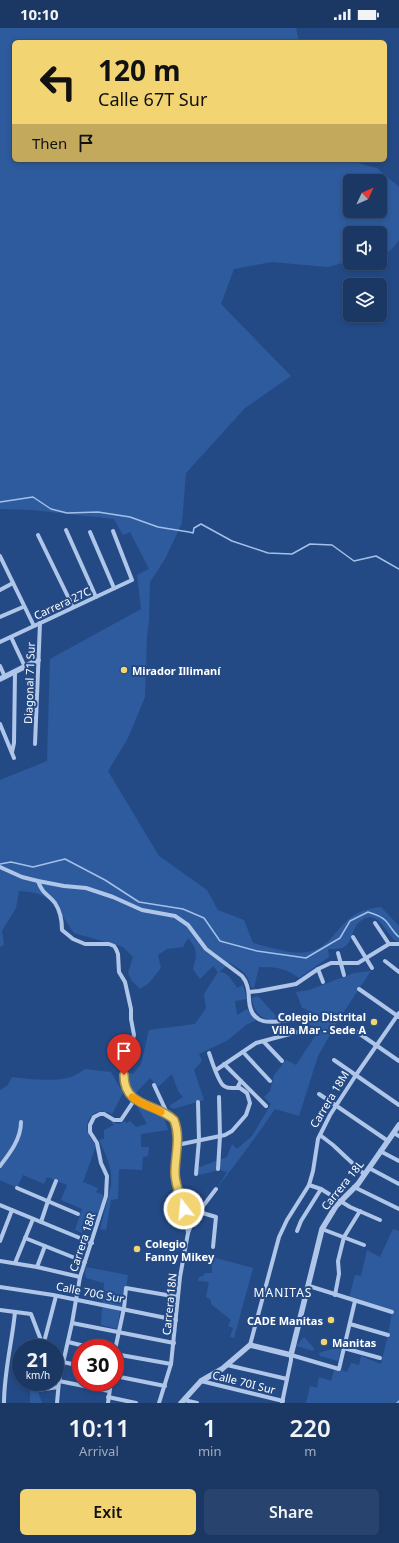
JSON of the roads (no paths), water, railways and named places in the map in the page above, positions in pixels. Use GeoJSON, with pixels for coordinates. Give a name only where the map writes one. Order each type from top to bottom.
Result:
{"type":"FeatureCollection","features":[{"type":"Feature","properties":{"kind":"street"},"geometry":{"type":"LineString","coordinates":[[66,530],[96,597]]}},
{"type":"Feature","properties":{"kind":"street","name":"Carrera 27C"},"geometry":{"type":"LineString","coordinates":[[0,642],[132,580],[113,531]]}},
{"type":"Feature","properties":{"kind":"street"},"geometry":{"type":"LineString","coordinates":[[90,532],[114,588]]}},
{"type":"Feature","properties":{"kind":"street"},"geometry":{"type":"LineString","coordinates":[[38,535],[73,608]]}},
{"type":"Feature","properties":{"kind":"street"},"geometry":{"type":"LineString","coordinates":[[0,556],[1,562],[34,626]]}},
{"type":"Feature","properties":{"kind":"street"},"geometry":{"type":"LineString","coordinates":[[0,590],[13,583]]}},
{"type":"Feature","properties":{"kind":"street"},"geometry":{"type":"LineString","coordinates":[[0,618],[23,607]]}},
{"type":"Feature","properties":{"kind":"street","name":"Diagonal 71 Sur"},"geometry":{"type":"LineString","coordinates":[[35,744],[40,623]]}},
{"type":"Feature","properties":{"kind":"street"},"geometry":{"type":"LineString","coordinates":[[11,636],[25,667]]}},
{"type":"Feature","properties":{"kind":"street"},"geometry":{"type":"LineString","coordinates":[[0,666],[3,678],[38,660]]}},
{"type":"Feature","properties":{"kind":"street"},"geometry":{"type":"LineString","coordinates":[[12,752],[14,743],[15,672]]}},
{"type":"Feature","properties":{"kind":"street"},"geometry":{"type":"LineString","coordinates":[[0,724],[14,758]]}},
{"type":"Feature","properties":{"kind":"street"},"geometry":{"type":"LineString","coordinates":[[0,867],[22,877],[38,881],[86,888],[113,897],[142,910],[168,914],[183,920],[206,949],[242,976],[249,992],[251,1009],[258,1018],[266,1022],[277,1023],[299,1018],[305,1022],[304,1029],[300,1032],[256,1043],[216,1070]]}},
{"type":"Feature","properties":{"kind":"street"},"geometry":{"type":"LineString","coordinates":[[38,881],[41,891],[54,903],[61,916],[62,930],[74,939],[85,944],[109,944],[114,946],[116,949],[118,954],[119,972],[125,982],[131,1009],[131,1020],[134,1035],[126,1064],[124,1081],[128,1091],[135,1100],[172,1118],[175,1123],[177,1145],[176,1178],[186,1218],[188,1233]]}},
{"type":"Feature","properties":{"kind":"street"},"geometry":{"type":"LineString","coordinates":[[375,923],[389,944]]}},
{"type":"Feature","properties":{"kind":"street"},"geometry":{"type":"LineString","coordinates":[[353,937],[372,968]]}},
{"type":"Feature","properties":{"kind":"street"},"geometry":{"type":"LineString","coordinates":[[249,992],[259,992],[296,984],[318,969],[331,963],[358,963],[389,944],[399,944]]}},
{"type":"Feature","properties":{"kind":"street"},"geometry":{"type":"LineString","coordinates":[[338,953],[344,975]]}},
{"type":"Feature","properties":{"kind":"street"},"geometry":{"type":"LineString","coordinates":[[384,961],[399,972]]}},
{"type":"Feature","properties":{"kind":"street"},"geometry":{"type":"LineString","coordinates":[[318,969],[323,982]]}},
{"type":"Feature","properties":{"kind":"street"},"geometry":{"type":"LineString","coordinates":[[359,989],[398,1016]]}},
{"type":"Feature","properties":{"kind":"street","name":"Carrera 18M"},"geometry":{"type":"LineString","coordinates":[[250,1345],[279,1237],[287,1220],[308,1185],[313,1171],[317,1141],[336,1105],[398,1016]]}},
{"type":"Feature","properties":{"kind":"street"},"geometry":{"type":"LineString","coordinates":[[354,1030],[399,1061]]}},
{"type":"Feature","properties":{"kind":"street"},"geometry":{"type":"LineString","coordinates":[[264,1042],[282,1061]]}},
{"type":"Feature","properties":{"kind":"street"},"geometry":{"type":"LineString","coordinates":[[243,1052],[270,1081]]}},
{"type":"Feature","properties":{"kind":"street"},"geometry":{"type":"LineString","coordinates":[[177,1145],[225,1135],[232,1131],[244,1118],[249,1108],[250,1100],[247,1093],[237,1088],[229,1088],[221,1083],[209,1053]]}},
{"type":"Feature","properties":{"kind":"street"},"geometry":{"type":"LineString","coordinates":[[334,1060],[399,1105]]}},
{"type":"Feature","properties":{"kind":"street"},"geometry":{"type":"LineString","coordinates":[[224,1064],[266,1106]]}},
{"type":"Feature","properties":{"kind":"street"},"geometry":{"type":"LineString","coordinates":[[237,1088],[241,1081]]}},
{"type":"Feature","properties":{"kind":"street"},"geometry":{"type":"LineString","coordinates":[[154,1085],[168,1116]]}},
{"type":"Feature","properties":{"kind":"street"},"geometry":{"type":"LineString","coordinates":[[319,1094],[388,1141]]}},
{"type":"Feature","properties":{"kind":"street"},"geometry":{"type":"LineString","coordinates":[[218,1169],[220,1136],[219,1097]]}},
{"type":"Feature","properties":{"kind":"street","name":"Carrera 18R"},"geometry":{"type":"LineString","coordinates":[[64,1358],[77,1300],[80,1277],[106,1196],[108,1180],[101,1163],[96,1143],[92,1136],[90,1125],[94,1117],[100,1114],[104,1114],[114,1120],[121,1120],[135,1100]]}},
{"type":"Feature","properties":{"kind":"street"},"geometry":{"type":"LineString","coordinates":[[196,1174],[199,1140],[198,1102]]}},
{"type":"Feature","properties":{"kind":"street"},"geometry":{"type":"LineString","coordinates":[[0,1166],[16,1143],[21,1122]]}},
{"type":"Feature","properties":{"kind":"street","name":"Carrera 18L"},"geometry":{"type":"LineString","coordinates":[[282,1402],[292,1360],[291,1355],[309,1286],[318,1240],[322,1229],[340,1201],[354,1187],[369,1168],[399,1125]]}},
{"type":"Feature","properties":{"kind":"street"},"geometry":{"type":"LineString","coordinates":[[394,1132],[399,1136]]}},
{"type":"Feature","properties":{"kind":"street"},"geometry":{"type":"LineString","coordinates":[[320,1135],[364,1174]]}},
{"type":"Feature","properties":{"kind":"street"},"geometry":{"type":"LineString","coordinates":[[380,1151],[399,1161]]}},
{"type":"Feature","properties":{"kind":"street"},"geometry":{"type":"LineString","coordinates":[[369,1168],[399,1184]]}},
{"type":"Feature","properties":{"kind":"street"},"geometry":{"type":"LineString","coordinates":[[41,1222],[56,1181]]}},
{"type":"Feature","properties":{"kind":"street"},"geometry":{"type":"LineString","coordinates":[[308,1185],[321,1189],[340,1201],[380,1220]]}},
{"type":"Feature","properties":{"kind":"street"},"geometry":{"type":"LineString","coordinates":[[354,1187],[399,1209]]}},
{"type":"Feature","properties":{"kind":"street"},"geometry":{"type":"LineString","coordinates":[[17,1188],[78,1214]]}},
{"type":"Feature","properties":{"kind":"street","name":"Carrera 18N"},"geometry":{"type":"LineString","coordinates":[[159,1403],[171,1364],[178,1297],[188,1233],[191,1224],[216,1189]]}},
{"type":"Feature","properties":{"kind":"street"},"geometry":{"type":"LineString","coordinates":[[297,1231],[301,1221],[321,1189]]}},
{"type":"Feature","properties":{"kind":"street"},"geometry":{"type":"LineString","coordinates":[[0,1205],[92,1243]]}},
{"type":"Feature","properties":{"kind":"street"},"geometry":{"type":"LineString","coordinates":[[0,1241],[12,1210]]}},
{"type":"Feature","properties":{"kind":"street"},"geometry":{"type":"LineString","coordinates":[[335,1294],[339,1274],[338,1261],[344,1237],[360,1211]]}},
{"type":"Feature","properties":{"kind":"street"},"geometry":{"type":"LineString","coordinates":[[199,1212],[216,1217],[213,1248]]}},
{"type":"Feature","properties":{"kind":"street"},"geometry":{"type":"LineString","coordinates":[[15,1263],[33,1219]]}},
{"type":"Feature","properties":{"kind":"street"},"geometry":{"type":"LineString","coordinates":[[322,1229],[364,1245]]}},
{"type":"Feature","properties":{"kind":"street"},"geometry":{"type":"LineString","coordinates":[[25,1238],[85,1262]]}},
{"type":"Feature","properties":{"kind":"street"},"geometry":{"type":"LineString","coordinates":[[37,1267],[45,1246]]}},
{"type":"Feature","properties":{"kind":"street"},"geometry":{"type":"LineString","coordinates":[[0,1261],[37,1267],[80,1277]]}},
{"type":"Feature","properties":{"kind":"street"},"geometry":{"type":"LineString","coordinates":[[309,1286],[392,1312]]}},
{"type":"Feature","properties":{"kind":"street","name":"Calle 70G Sur"},"geometry":{"type":"LineString","coordinates":[[0,1287],[124,1308],[176,1320]]}},
{"type":"Feature","properties":{"kind":"street"},"geometry":{"type":"LineString","coordinates":[[118,1339],[124,1308],[126,1288],[178,1297]]}},
{"type":"Feature","properties":{"kind":"street"},"geometry":{"type":"LineString","coordinates":[[46,1339],[56,1296]]}},
{"type":"Feature","properties":{"kind":"street"},"geometry":{"type":"LineString","coordinates":[[182,1401],[201,1381],[227,1365],[250,1345],[340,1369],[355,1301]]}},
{"type":"Feature","properties":{"kind":"street"},"geometry":{"type":"LineString","coordinates":[[0,1310],[31,1314],[41,1339]]}},
{"type":"Feature","properties":{"kind":"street"},"geometry":{"type":"LineString","coordinates":[[4,1403],[5,1374],[13,1337],[15,1312]]}},
{"type":"Feature","properties":{"kind":"street"},"geometry":{"type":"LineString","coordinates":[[72,1323],[174,1343]]}},
{"type":"Feature","properties":{"kind":"street"},"geometry":{"type":"LineString","coordinates":[[350,1324],[388,1335]]}},
{"type":"Feature","properties":{"kind":"street"},"geometry":{"type":"LineString","coordinates":[[68,1342],[72,1343]]}},
{"type":"Feature","properties":{"kind":"street"},"geometry":{"type":"LineString","coordinates":[[344,1348],[380,1358]]}},
{"type":"Feature","properties":{"kind":"street"},"geometry":{"type":"LineString","coordinates":[[124,1354],[171,1364]]}},
{"type":"Feature","properties":{"kind":"street"},"geometry":{"type":"LineString","coordinates":[[227,1365],[287,1379]]}},
{"type":"Feature","properties":{"kind":"street"},"geometry":{"type":"LineString","coordinates":[[0,1372],[5,1374]]}},
{"type":"Feature","properties":{"kind":"street"},"geometry":{"type":"LineString","coordinates":[[124,1378],[165,1386]]}},
{"type":"Feature","properties":{"kind":"street","name":"Calle 70I Sur"},"geometry":{"type":"LineString","coordinates":[[201,1381],[282,1402]]}},
{"type":"Feature","properties":{"kind":"street","name":"Carrera 18R"},"geometry":{"type":"LineString","coordinates":[[58,1391],[58,1403]]}},
{"type":"Feature","properties":{"kind":"street"},"geometry":{"type":"LineString","coordinates":[[108,1403],[109,1391]]}},
{"type":"Feature","properties":{"kind":"street"},"geometry":{"type":"LineString","coordinates":[[108,1397],[136,1403]]}},
{"type":"Feature","properties":{"kind":"street"},"geometry":{"type":"LineString","coordinates":[[182,1401],[197,1403]]}},
{"type":"Feature","properties":{"kind":"waterway"},"geometry":{"type":"LineString","coordinates":[[0,502],[33,497],[51,509],[67,513],[98,512],[130,517],[158,527],[193,533],[194,528],[201,524],[232,541],[268,553],[292,554],[310,544],[332,545],[354,561],[376,556],[399,569]]}},
{"type":"Feature","properties":{"kind":"waterway"},"geometry":{"type":"LineString","coordinates":[[0,864],[11,862],[33,867],[65,859],[105,880],[139,902],[183,909],[204,918],[220,941],[257,951],[306,958],[340,938],[350,921],[368,912],[378,915],[384,919],[399,937]]}},
{"type":"Feature","properties":{"kind":"place","name":"Mirador Illimaní"},"geometry":{"type":"Point","coordinates":[124,670]}},
{"type":"Feature","properties":{"kind":"place","name":"Colegio Distrital Villa Mar - Sede A"},"geometry":{"type":"Point","coordinates":[374,1022]}},
{"type":"Feature","properties":{"kind":"place","name":"Colegio Fanny Mikey"},"geometry":{"type":"Point","coordinates":[137,1249]}},
{"type":"Feature","properties":{"kind":"place","name":"CADE Manitas"},"geometry":{"type":"Point","coordinates":[331,1320]}},
{"type":"Feature","properties":{"kind":"place","name":"Manitas"},"geometry":{"type":"Point","coordinates":[324,1342]}},
{"type":"Feature","properties":{"kind":"district","name":"MANITAS"},"geometry":{"type":"Point","coordinates":[283,1292]}}]}
